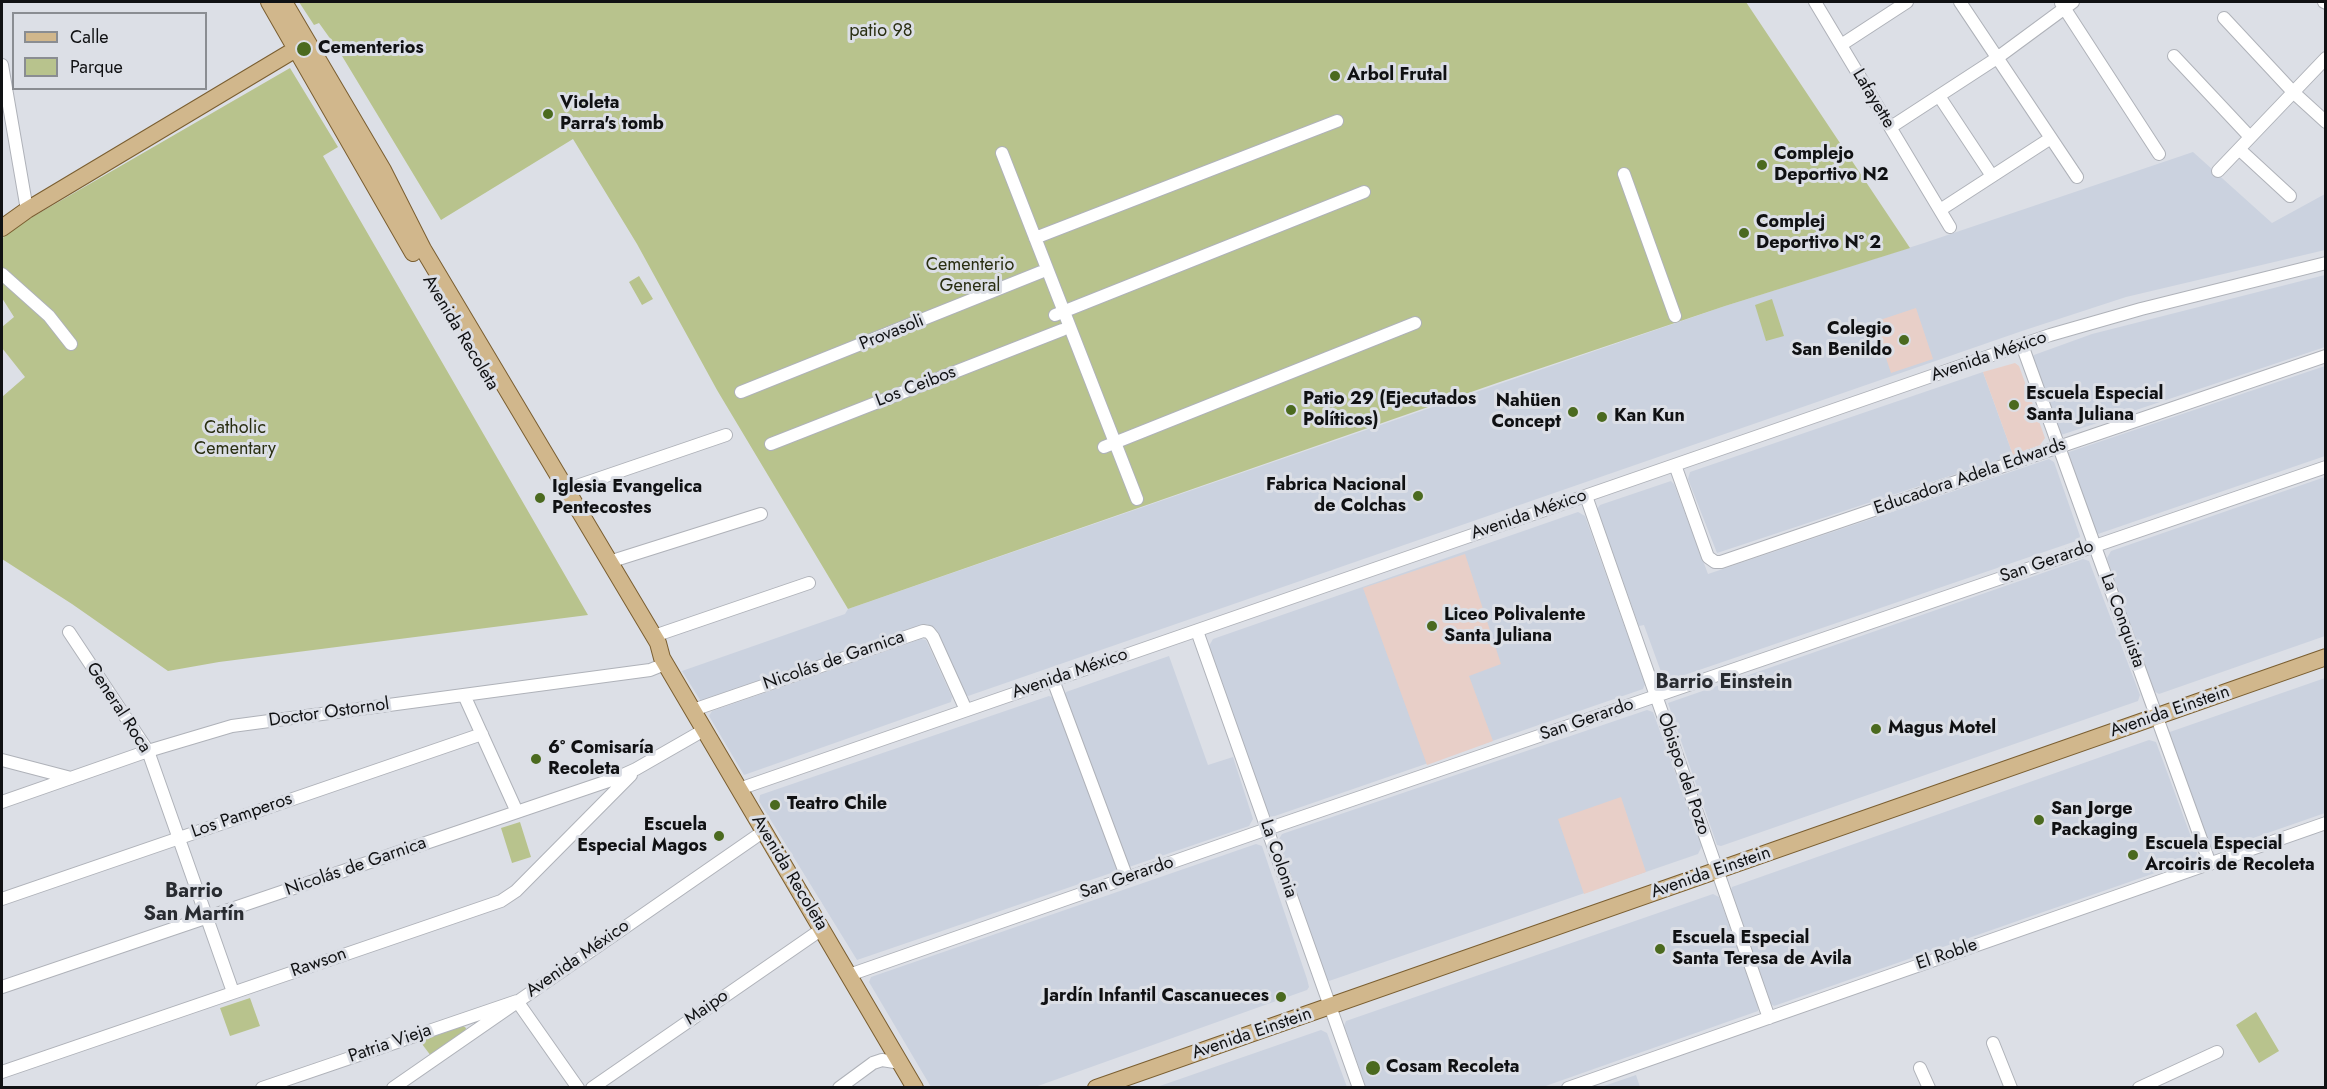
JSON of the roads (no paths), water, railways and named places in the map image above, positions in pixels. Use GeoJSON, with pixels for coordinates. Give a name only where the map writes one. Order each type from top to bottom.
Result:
{"type":"FeatureCollection","features":[{"type":"Feature","properties":{"kind":"main road","name":"Avenida Recoleta"},"geometry":{"type":"LineString","coordinates":[[269,2],[302,46],[391,183],[423,249],[654,636],[663,661],[915,1088]]}},
{"type":"Feature","properties":{"kind":"main road","name":"Avenida Recoleta"},"geometry":{"type":"LineString","coordinates":[[284,2],[302,46],[413,254],[599,566],[650,648],[663,661]]}},
{"type":"Feature","properties":{"kind":"main road"},"geometry":{"type":"LineString","coordinates":[[2,228],[27,210],[302,46]]}},
{"type":"Feature","properties":{"kind":"main road","name":"Avenida Einstein"},"geometry":{"type":"LineString","coordinates":[[1096,1088],[2325,657]]}},
{"type":"Feature","properties":{"kind":"street","name":"Lafayette"},"geometry":{"type":"LineString","coordinates":[[1815,2],[1950,227]]}},
{"type":"Feature","properties":{"kind":"street"},"geometry":{"type":"LineString","coordinates":[[1841,45],[1907,2]]}},
{"type":"Feature","properties":{"kind":"street"},"geometry":{"type":"LineString","coordinates":[[1960,2],[2077,177]]}},
{"type":"Feature","properties":{"kind":"street"},"geometry":{"type":"LineString","coordinates":[[1891,127],[1997,58],[2066,4],[2159,154]]}},
{"type":"Feature","properties":{"kind":"street"},"geometry":{"type":"LineString","coordinates":[[2224,18],[2293,92],[2325,122]]}},
{"type":"Feature","properties":{"kind":"street"},"geometry":{"type":"LineString","coordinates":[[2174,56],[2250,137]]}},
{"type":"Feature","properties":{"kind":"street"},"geometry":{"type":"LineString","coordinates":[[2218,171],[2325,58]]}},
{"type":"Feature","properties":{"kind":"street"},"geometry":{"type":"LineString","coordinates":[[2,65],[27,210]]}},
{"type":"Feature","properties":{"kind":"street"},"geometry":{"type":"LineString","coordinates":[[1939,96],[1992,176]]}},
{"type":"Feature","properties":{"kind":"street"},"geometry":{"type":"LineString","coordinates":[[1035,238],[1337,121]]}},
{"type":"Feature","properties":{"kind":"street"},"geometry":{"type":"LineString","coordinates":[[1940,210],[2051,138]]}},
{"type":"Feature","properties":{"kind":"street"},"geometry":{"type":"LineString","coordinates":[[2239,149],[2290,196]]}},
{"type":"Feature","properties":{"kind":"street"},"geometry":{"type":"LineString","coordinates":[[1002,153],[1110,444],[1137,499]]}},
{"type":"Feature","properties":{"kind":"street"},"geometry":{"type":"LineString","coordinates":[[1624,174],[1675,316]]}},
{"type":"Feature","properties":{"kind":"street"},"geometry":{"type":"LineString","coordinates":[[1060,314],[1365,192]]}},
{"type":"Feature","properties":{"kind":"street","name":"Avenida México"},"geometry":{"type":"LineString","coordinates":[[739,789],[2022,345],[2110,317],[2325,263]]}},
{"type":"Feature","properties":{"kind":"street","name":"Provasoli"},"geometry":{"type":"LineString","coordinates":[[741,392],[1041,273]]}},
{"type":"Feature","properties":{"kind":"street"},"geometry":{"type":"LineString","coordinates":[[2,274],[49,316],[71,344]]}},
{"type":"Feature","properties":{"kind":"street"},"geometry":{"type":"LineString","coordinates":[[1110,444],[1415,323]]}},
{"type":"Feature","properties":{"kind":"street","name":"Los Ceibos"},"geometry":{"type":"LineString","coordinates":[[771,444],[1062,330]]}},
{"type":"Feature","properties":{"kind":"street","name":"La Conquista"},"geometry":{"type":"LineString","coordinates":[[2022,345],[2210,864]]}},
{"type":"Feature","properties":{"kind":"street","name":"Educadora Adela Edwards"},"geometry":{"type":"LineString","coordinates":[[1675,465],[1708,557],[1718,562],[2325,356]]}},
{"type":"Feature","properties":{"kind":"street"},"geometry":{"type":"LineString","coordinates":[[565,490],[726,435]]}},
{"type":"Feature","properties":{"kind":"street","name":"San Gerardo"},"geometry":{"type":"LineString","coordinates":[[849,975],[2325,467]]}},
{"type":"Feature","properties":{"kind":"street","name":"Obispo del Pozo"},"geometry":{"type":"LineString","coordinates":[[1586,496],[1768,1018]]}},
{"type":"Feature","properties":{"kind":"street"},"geometry":{"type":"LineString","coordinates":[[609,562],[761,514]]}},
{"type":"Feature","properties":{"kind":"street"},"geometry":{"type":"LineString","coordinates":[[654,636],[809,583]]}},
{"type":"Feature","properties":{"kind":"street","name":"Nicolás de Garnica"},"geometry":{"type":"LineString","coordinates":[[693,710],[923,631],[933,637],[966,710]]}},
{"type":"Feature","properties":{"kind":"street","name":"La Colonia"},"geometry":{"type":"LineString","coordinates":[[1197,631],[1359,1088]]}},
{"type":"Feature","properties":{"kind":"street","name":"General Roca"},"geometry":{"type":"LineString","coordinates":[[69,632],[148,751],[232,992]]}},
{"type":"Feature","properties":{"kind":"street","name":"Doctor Ostornol"},"geometry":{"type":"LineString","coordinates":[[2,802],[148,751],[232,726],[650,670],[663,661]]}},
{"type":"Feature","properties":{"kind":"street"},"geometry":{"type":"LineString","coordinates":[[1053,680],[1127,878]]}},
{"type":"Feature","properties":{"kind":"street"},"geometry":{"type":"LineString","coordinates":[[464,695],[517,812]]}},
{"type":"Feature","properties":{"kind":"street","name":"Nicolás de Garnica"},"geometry":{"type":"LineString","coordinates":[[2,987],[594,786],[636,770],[704,730]]}},
{"type":"Feature","properties":{"kind":"street","name":"Los Pamperos"},"geometry":{"type":"LineString","coordinates":[[2,899],[482,734]]}},
{"type":"Feature","properties":{"kind":"street"},"geometry":{"type":"LineString","coordinates":[[2,760],[72,778]]}},
{"type":"Feature","properties":{"kind":"street","name":"Rawson"},"geometry":{"type":"LineString","coordinates":[[2,1072],[501,901],[516,891],[636,770]]}},
{"type":"Feature","properties":{"kind":"street"},"geometry":{"type":"LineString","coordinates":[[594,786],[604,802]]}},
{"type":"Feature","properties":{"kind":"street"},"geometry":{"type":"LineString","coordinates":[[2323,824],[2325,837]]}},
{"type":"Feature","properties":{"kind":"street","name":"El Roble"},"geometry":{"type":"LineString","coordinates":[[1568,1088],[2323,824]]}},
{"type":"Feature","properties":{"kind":"street","name":"Avenida México"},"geometry":{"type":"LineString","coordinates":[[393,1088],[764,831]]}},
{"type":"Feature","properties":{"kind":"street","name":"Maipo"},"geometry":{"type":"LineString","coordinates":[[592,1088],[822,929]]}},
{"type":"Feature","properties":{"kind":"street"},"geometry":{"type":"LineString","coordinates":[[517,1002],[578,1088]]}},
{"type":"Feature","properties":{"kind":"street","name":"Patria Vieja"},"geometry":{"type":"LineString","coordinates":[[266,1087],[517,1002]]}},
{"type":"Feature","properties":{"kind":"street"},"geometry":{"type":"LineString","coordinates":[[838,1088],[873,1063],[884,1047],[886,1038]]}},
{"type":"Feature","properties":{"kind":"street"},"geometry":{"type":"LineString","coordinates":[[1993,1043],[2011,1088]]}},
{"type":"Feature","properties":{"kind":"street"},"geometry":{"type":"LineString","coordinates":[[2139,1088],[2217,1052]]}},
{"type":"Feature","properties":{"kind":"street"},"geometry":{"type":"LineString","coordinates":[[873,1063],[892,1060],[901,1063]]}},
{"type":"Feature","properties":{"kind":"street"},"geometry":{"type":"LineString","coordinates":[[1920,1068],[1929,1088]]}},
{"type":"Feature","properties":{"kind":"place","name":"Cementerios"},"geometry":{"type":"Point","coordinates":[304,49]}},
{"type":"Feature","properties":{"kind":"place","name":"Arbol Frutal"},"geometry":{"type":"Point","coordinates":[1335,76]}},
{"type":"Feature","properties":{"kind":"place","name":"Violeta Parra's tomb"},"geometry":{"type":"Point","coordinates":[548,114]}},
{"type":"Feature","properties":{"kind":"place","name":"Complejo Deportivo N2"},"geometry":{"type":"Point","coordinates":[1762,165]}},
{"type":"Feature","properties":{"kind":"place","name":"Complej Deportivo Nº 2"},"geometry":{"type":"Point","coordinates":[1744,233]}},
{"type":"Feature","properties":{"kind":"place","name":"Colegio San Benildo"},"geometry":{"type":"Point","coordinates":[1904,340]}},
{"type":"Feature","properties":{"kind":"place","name":"Escuela Especial Santa Juliana"},"geometry":{"type":"Point","coordinates":[2014,405]}},
{"type":"Feature","properties":{"kind":"place","name":"Patio 29 (Ejecutados Políticos)"},"geometry":{"type":"Point","coordinates":[1291,410]}},
{"type":"Feature","properties":{"kind":"place","name":"Nahüen Concept"},"geometry":{"type":"Point","coordinates":[1573,412]}},
{"type":"Feature","properties":{"kind":"place","name":"Kan Kun"},"geometry":{"type":"Point","coordinates":[1602,417]}},
{"type":"Feature","properties":{"kind":"place","name":"Fabrica Nacional de Colchas"},"geometry":{"type":"Point","coordinates":[1418,496]}},
{"type":"Feature","properties":{"kind":"place","name":"Iglesia Evangelica Pentecostes"},"geometry":{"type":"Point","coordinates":[540,498]}},
{"type":"Feature","properties":{"kind":"place","name":"Liceo Polivalente Santa Juliana"},"geometry":{"type":"Point","coordinates":[1432,626]}},
{"type":"Feature","properties":{"kind":"place","name":"Magus Motel"},"geometry":{"type":"Point","coordinates":[1876,729]}},
{"type":"Feature","properties":{"kind":"place","name":"6° Comisaría Recoleta"},"geometry":{"type":"Point","coordinates":[536,759]}},
{"type":"Feature","properties":{"kind":"place","name":"Teatro Chile"},"geometry":{"type":"Point","coordinates":[775,805]}},
{"type":"Feature","properties":{"kind":"place","name":"San Jorge Packaging"},"geometry":{"type":"Point","coordinates":[2039,820]}},
{"type":"Feature","properties":{"kind":"place","name":"Escuela Especial Magos"},"geometry":{"type":"Point","coordinates":[719,836]}},
{"type":"Feature","properties":{"kind":"place","name":"Escuela Especial Arcoiris de Recoleta"},"geometry":{"type":"Point","coordinates":[2133,855]}},
{"type":"Feature","properties":{"kind":"place","name":"Escuela Especial Santa Teresa de Avila"},"geometry":{"type":"Point","coordinates":[1660,949]}},
{"type":"Feature","properties":{"kind":"place","name":"Jardín Infantil Cascanueces"},"geometry":{"type":"Point","coordinates":[1281,997]}},
{"type":"Feature","properties":{"kind":"place","name":"Cosam Recoleta"},"geometry":{"type":"Point","coordinates":[1373,1068]}},
{"type":"Feature","properties":{"kind":"district","name":"Barrio Einstein"},"geometry":{"type":"Point","coordinates":[1724,683]}},
{"type":"Feature","properties":{"kind":"district","name":"Barrio San Martín"},"geometry":{"type":"Point","coordinates":[194,904]}},
{"type":"Feature","properties":{"kind":"park label","name":"patio 98"},"geometry":{"type":"Point","coordinates":[881,32]}},
{"type":"Feature","properties":{"kind":"park label","name":"Cementerio General"},"geometry":{"type":"Point","coordinates":[970,276]}},
{"type":"Feature","properties":{"kind":"park label","name":"Catholic Cementary"},"geometry":{"type":"Point","coordinates":[235,439]}}]}
